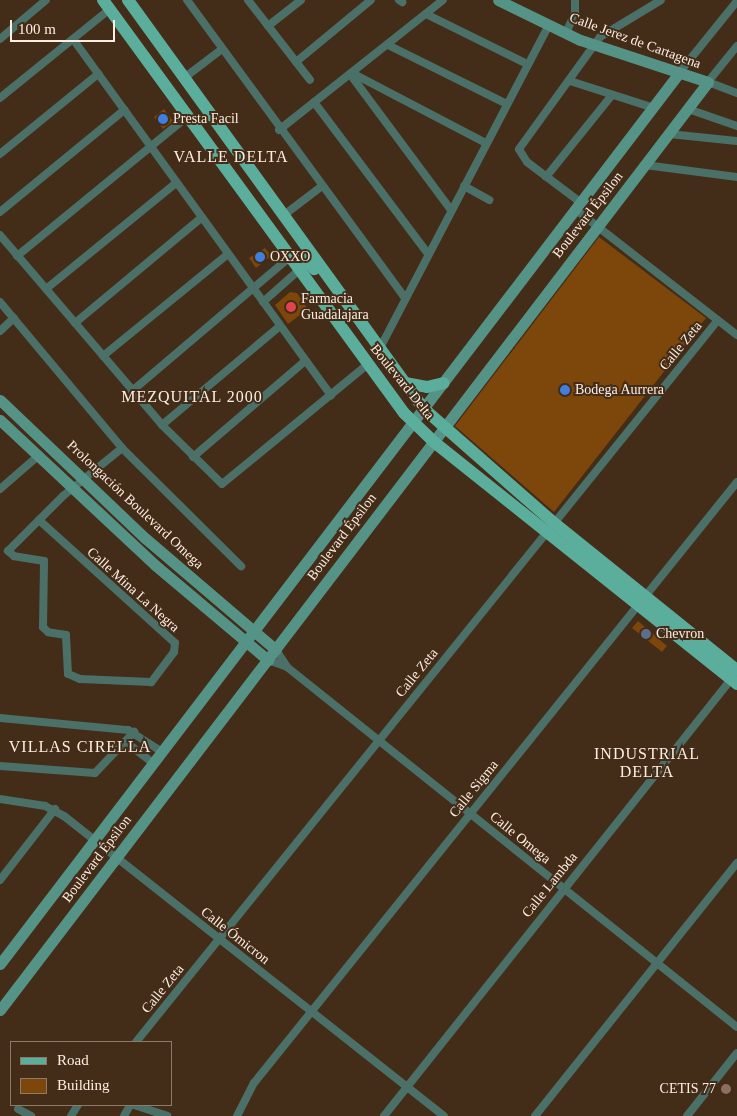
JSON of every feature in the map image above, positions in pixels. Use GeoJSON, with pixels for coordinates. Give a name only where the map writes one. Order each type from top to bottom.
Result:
{"type":"FeatureCollection","features":[{"type":"Feature","properties":{"kind":"main road","name":"Boulevard Delta"},"geometry":{"type":"LineString","coordinates":[[128,0],[423,408],[444,430],[550,527]]}},
{"type":"Feature","properties":{"kind":"main road","name":"Boulevard Delta"},"geometry":{"type":"LineString","coordinates":[[106,5],[367,365],[412,422],[434,442],[550,527],[736,676]]}},
{"type":"Feature","properties":{"kind":"main road"},"geometry":{"type":"LineString","coordinates":[[289,258],[297,255],[307,260],[325,284],[342,297]]}},
{"type":"Feature","properties":{"kind":"main road"},"geometry":{"type":"LineString","coordinates":[[405,383],[427,386],[444,383]]}},
{"type":"Feature","properties":{"kind":"street"},"geometry":{"type":"LineString","coordinates":[[0,39],[46,0]]}},
{"type":"Feature","properties":{"kind":"street"},"geometry":{"type":"LineString","coordinates":[[187,0],[279,130],[405,298]]}},
{"type":"Feature","properties":{"kind":"street"},"geometry":{"type":"LineString","coordinates":[[248,0],[310,80]]}},
{"type":"Feature","properties":{"kind":"street"},"geometry":{"type":"LineString","coordinates":[[268,26],[301,0]]}},
{"type":"Feature","properties":{"kind":"street"},"geometry":{"type":"LineString","coordinates":[[296,62],[371,0]]}},
{"type":"Feature","properties":{"kind":"street"},"geometry":{"type":"LineString","coordinates":[[279,130],[443,0]]}},
{"type":"Feature","properties":{"kind":"street"},"geometry":{"type":"LineString","coordinates":[[566,33],[575,13],[574,0]]}},
{"type":"Feature","properties":{"kind":"street"},"geometry":{"type":"LineString","coordinates":[[661,0],[606,33],[595,45],[518,151],[598,226],[736,333]]}},
{"type":"Feature","properties":{"kind":"street","name":"Calle Jerez de Cartagena"},"geometry":{"type":"LineString","coordinates":[[500,1],[595,45],[737,92]]}},
{"type":"Feature","properties":{"kind":"street"},"geometry":{"type":"LineString","coordinates":[[680,73],[737,1]]}},
{"type":"Feature","properties":{"kind":"street"},"geometry":{"type":"LineString","coordinates":[[0,98],[73,39],[106,5]]}},
{"type":"Feature","properties":{"kind":"street"},"geometry":{"type":"LineString","coordinates":[[426,14],[527,64]]}},
{"type":"Feature","properties":{"kind":"street"},"geometry":{"type":"LineString","coordinates":[[380,348],[549,25]]}},
{"type":"Feature","properties":{"kind":"street"},"geometry":{"type":"LineString","coordinates":[[73,39],[331,395]]}},
{"type":"Feature","properties":{"kind":"street"},"geometry":{"type":"LineString","coordinates":[[388,45],[507,104]]}},
{"type":"Feature","properties":{"kind":"street"},"geometry":{"type":"LineString","coordinates":[[708,82],[737,46]]}},
{"type":"Feature","properties":{"kind":"street"},"geometry":{"type":"LineString","coordinates":[[184,78],[222,49]]}},
{"type":"Feature","properties":{"kind":"street","name":"Boulevard Épsilon"},"geometry":{"type":"LineString","coordinates":[[0,964],[92,841],[248,642],[412,422],[444,383],[680,73]]}},
{"type":"Feature","properties":{"kind":"street"},"geometry":{"type":"LineString","coordinates":[[0,154],[98,74]]}},
{"type":"Feature","properties":{"kind":"street"},"geometry":{"type":"LineString","coordinates":[[351,74],[486,143]]}},
{"type":"Feature","properties":{"kind":"street"},"geometry":{"type":"LineString","coordinates":[[351,74],[451,210]]}},
{"type":"Feature","properties":{"kind":"street"},"geometry":{"type":"LineString","coordinates":[[570,81],[654,108]]}},
{"type":"Feature","properties":{"kind":"street","name":"Boulevard Épsilon"},"geometry":{"type":"LineString","coordinates":[[0,1010],[708,82]]}},
{"type":"Feature","properties":{"kind":"street"},"geometry":{"type":"LineString","coordinates":[[546,176],[612,95]]}},
{"type":"Feature","properties":{"kind":"street"},"geometry":{"type":"LineString","coordinates":[[314,102],[428,254]]}},
{"type":"Feature","properties":{"kind":"street"},"geometry":{"type":"LineString","coordinates":[[688,109],[737,126]]}},
{"type":"Feature","properties":{"kind":"street"},"geometry":{"type":"LineString","coordinates":[[0,212],[124,110]]}},
{"type":"Feature","properties":{"kind":"street"},"geometry":{"type":"LineString","coordinates":[[17,256],[149,145],[187,117]]}},
{"type":"Feature","properties":{"kind":"street"},"geometry":{"type":"LineString","coordinates":[[669,134],[737,141]]}},
{"type":"Feature","properties":{"kind":"street"},"geometry":{"type":"LineString","coordinates":[[646,165],[737,177]]}},
{"type":"Feature","properties":{"kind":"street"},"geometry":{"type":"LineString","coordinates":[[46,289],[176,183]]}},
{"type":"Feature","properties":{"kind":"street"},"geometry":{"type":"LineString","coordinates":[[284,215],[322,186]]}},
{"type":"Feature","properties":{"kind":"street"},"geometry":{"type":"LineString","coordinates":[[464,186],[489,200]]}},
{"type":"Feature","properties":{"kind":"street"},"geometry":{"type":"LineString","coordinates":[[75,323],[202,217]]}},
{"type":"Feature","properties":{"kind":"street"},"geometry":{"type":"LineString","coordinates":[[0,235],[162,425],[192,457],[222,484],[367,365]]}},
{"type":"Feature","properties":{"kind":"street"},"geometry":{"type":"LineString","coordinates":[[103,356],[228,254]]}},
{"type":"Feature","properties":{"kind":"street"},"geometry":{"type":"LineString","coordinates":[[132,391],[252,287],[289,258]]}},
{"type":"Feature","properties":{"kind":"street"},"geometry":{"type":"LineString","coordinates":[[263,302],[298,270]]}},
{"type":"Feature","properties":{"kind":"street"},"geometry":{"type":"LineString","coordinates":[[0,302],[122,448],[241,566]]}},
{"type":"Feature","properties":{"kind":"street"},"geometry":{"type":"LineString","coordinates":[[0,331],[14,318]]}},
{"type":"Feature","properties":{"kind":"street","name":"Calle Zeta"},"geometry":{"type":"LineString","coordinates":[[137,1041],[718,320]]}},
{"type":"Feature","properties":{"kind":"street"},"geometry":{"type":"LineString","coordinates":[[162,425],[280,326]]}},
{"type":"Feature","properties":{"kind":"street"},"geometry":{"type":"LineString","coordinates":[[192,457],[305,361]]}},
{"type":"Feature","properties":{"kind":"street","name":"Prolongación Boulevard Omega"},"geometry":{"type":"LineString","coordinates":[[0,400],[162,554],[256,631],[276,650]]}},
{"type":"Feature","properties":{"kind":"street"},"geometry":{"type":"LineString","coordinates":[[0,420],[172,580],[268,660]]}},
{"type":"Feature","properties":{"kind":"street","name":"Calle Mina La Negra"},"geometry":{"type":"LineString","coordinates":[[39,520],[175,644],[174,652],[151,682],[80,679],[68,674],[66,634],[48,632],[43,627],[44,561],[14,556],[8,551],[39,520],[74,488],[122,448]]}},
{"type":"Feature","properties":{"kind":"street"},"geometry":{"type":"LineString","coordinates":[[0,489],[38,456]]}},
{"type":"Feature","properties":{"kind":"street","name":"Calle Sigma"},"geometry":{"type":"LineString","coordinates":[[237,1116],[254,1083],[737,482]]}},
{"type":"Feature","properties":{"kind":"street","name":"Calle Omega"},"geometry":{"type":"LineString","coordinates":[[276,650],[287,667],[737,1027]]}},
{"type":"Feature","properties":{"kind":"street","name":"Calle Omega"},"geometry":{"type":"LineString","coordinates":[[268,660],[287,667]]}},
{"type":"Feature","properties":{"kind":"street","name":"Calle Lambda"},"geometry":{"type":"LineString","coordinates":[[384,1116],[406,1085],[736,676]]}},
{"type":"Feature","properties":{"kind":"street"},"geometry":{"type":"LineString","coordinates":[[0,718],[134,732],[162,752]]}},
{"type":"Feature","properties":{"kind":"street"},"geometry":{"type":"LineString","coordinates":[[0,766],[95,773],[134,732]]}},
{"type":"Feature","properties":{"kind":"street"},"geometry":{"type":"LineString","coordinates":[[126,742],[153,763]]}},
{"type":"Feature","properties":{"kind":"street"},"geometry":{"type":"LineString","coordinates":[[0,800],[55,809],[0,880]]}},
{"type":"Feature","properties":{"kind":"street","name":"Calle Ómicron"},"geometry":{"type":"LineString","coordinates":[[55,809],[92,841],[117,857],[218,940],[444,1116]]}},
{"type":"Feature","properties":{"kind":"street"},"geometry":{"type":"LineString","coordinates":[[535,1116],[737,864]]}},
{"type":"Feature","properties":{"kind":"street"},"geometry":{"type":"LineString","coordinates":[[687,1116],[737,1053]]}},
{"type":"Feature","properties":{"kind":"street"},"geometry":{"type":"LineString","coordinates":[[137,1106],[167,1116]]}},
{"type":"Feature","properties":{"kind":"street"},"geometry":{"type":"LineString","coordinates":[[18,1109],[31,1116]]}},
{"type":"Feature","properties":{"kind":"building","name":"Presta Facil"},"geometry":{"type":"Polygon","coordinates":[[[164,109],[173,121],[163,129],[154,117],[164,109]]]}},
{"type":"Feature","properties":{"kind":"building","name":"Bodega Aurrera"},"geometry":{"type":"Polygon","coordinates":[[[599,237],[706,318],[554,512],[455,426],[599,237]]]}},
{"type":"Feature","properties":{"kind":"building","name":"OXXO"},"geometry":{"type":"Polygon","coordinates":[[[265,248],[271,256],[256,268],[249,258],[265,248]]]}},
{"type":"Feature","properties":{"kind":"building","name":"Farmacia Guadalajara"},"geometry":{"type":"Polygon","coordinates":[[[290,292],[297,293],[308,309],[288,324],[275,305],[290,292]]]}},
{"type":"Feature","properties":{"kind":"building","name":"Chevron"},"geometry":{"type":"Polygon","coordinates":[[[638,621],[667,646],[662,652],[632,628],[638,621]]]}},
{"type":"Feature","properties":{"kind":"place","name":"Presta Facil"},"geometry":{"type":"Point","coordinates":[163,119]}},
{"type":"Feature","properties":{"kind":"place","name":"OXXO"},"geometry":{"type":"Point","coordinates":[260,257]}},
{"type":"Feature","properties":{"kind":"place","name":"Farmacia Guadalajara"},"geometry":{"type":"Point","coordinates":[291,307]}},
{"type":"Feature","properties":{"kind":"place","name":"Bodega Aurrera"},"geometry":{"type":"Point","coordinates":[565,390]}},
{"type":"Feature","properties":{"kind":"place","name":"Chevron"},"geometry":{"type":"Point","coordinates":[646,634]}},
{"type":"Feature","properties":{"kind":"place","name":"CETIS 77"},"geometry":{"type":"Point","coordinates":[726,1089]}},
{"type":"Feature","properties":{"kind":"district","name":"VALLE DELTA"},"geometry":{"type":"Point","coordinates":[231,157]}},
{"type":"Feature","properties":{"kind":"district","name":"MEZQUITAL 2000"},"geometry":{"type":"Point","coordinates":[192,397]}},
{"type":"Feature","properties":{"kind":"district","name":"VILLAS CIRELLA"},"geometry":{"type":"Point","coordinates":[80,747]}},
{"type":"Feature","properties":{"kind":"district","name":"INDUSTRIAL DELTA"},"geometry":{"type":"Point","coordinates":[647,763]}}]}
